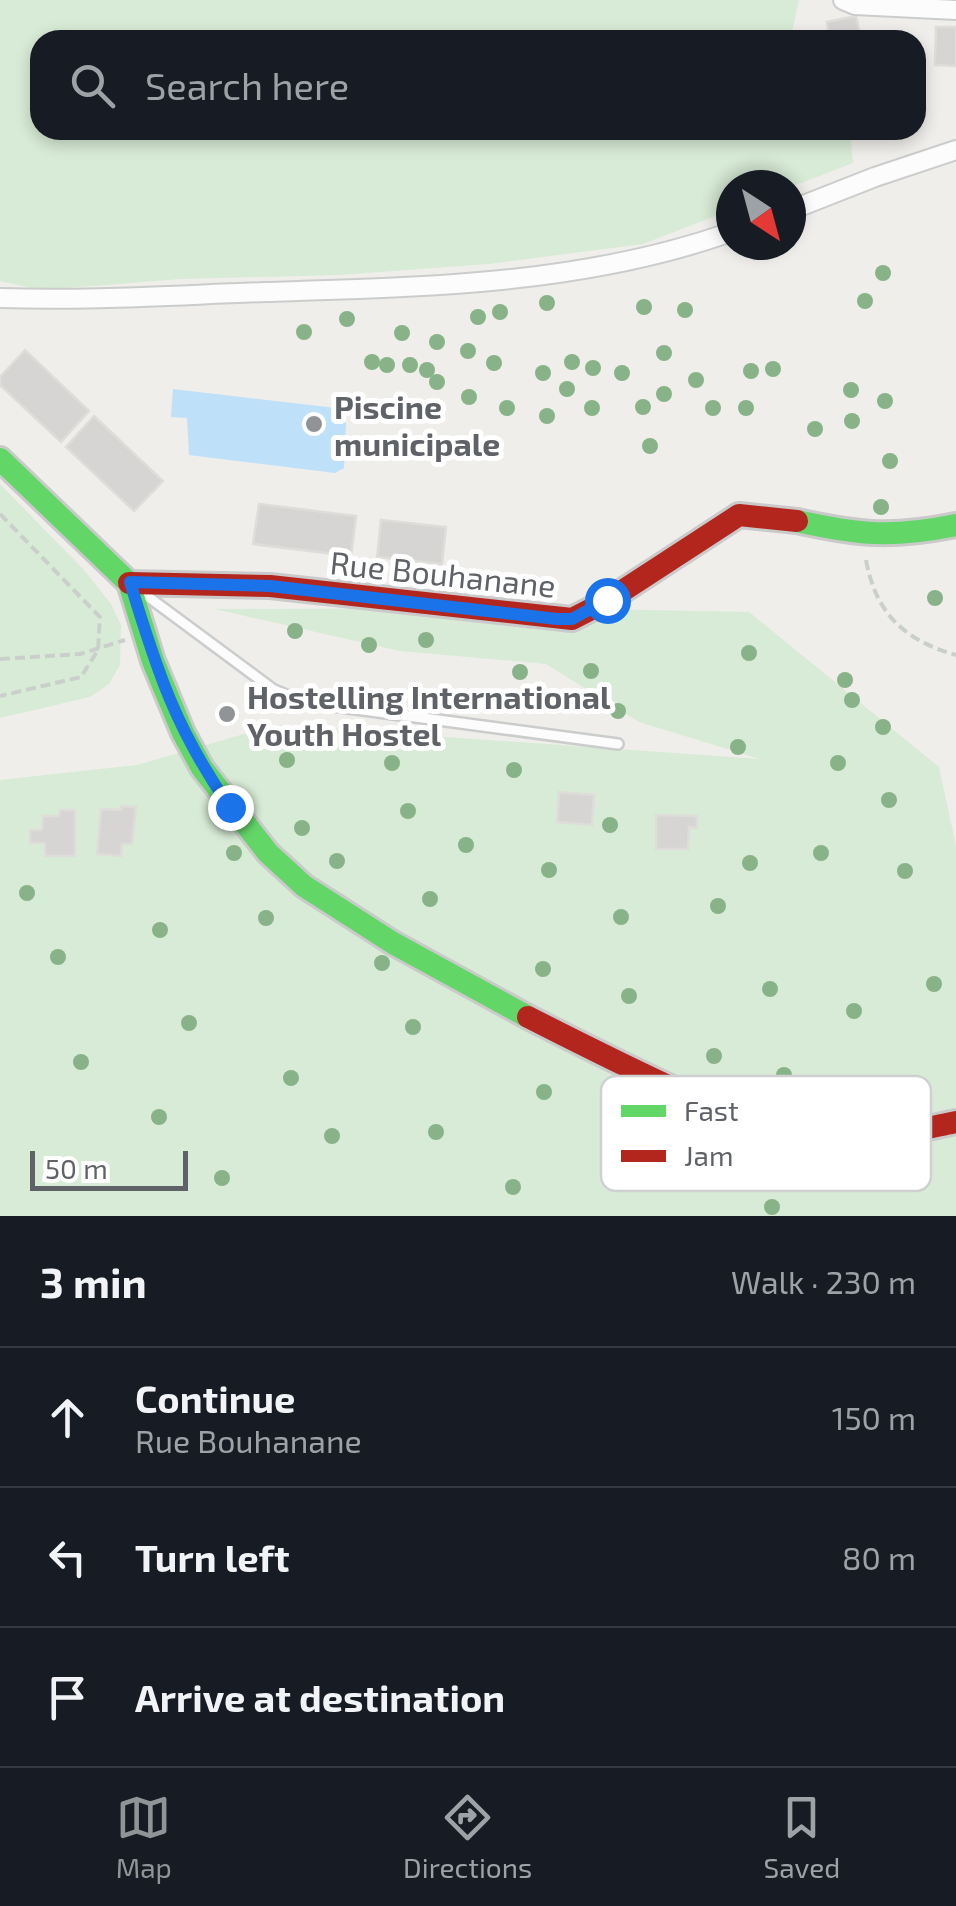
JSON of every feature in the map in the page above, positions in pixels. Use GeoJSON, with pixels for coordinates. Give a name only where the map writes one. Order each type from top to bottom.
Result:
{"type":"FeatureCollection","features":[{"type":"Feature","properties":{"kind":"street"},"geometry":{"type":"LineString","coordinates":[[843,0],[854,6],[956,10]]}},
{"type":"Feature","properties":{"kind":"street"},"geometry":{"type":"LineString","coordinates":[[806,204],[956,150]]}},
{"type":"Feature","properties":{"kind":"street"},"geometry":{"type":"LineString","coordinates":[[0,298],[468,284],[590,269],[716,236]]}},
{"type":"Feature","properties":{"kind":"street"},"geometry":{"type":"LineString","coordinates":[[0,459],[130,582],[144,633],[183,733],[230,807],[268,854],[304,886],[393,943],[647,1076]]}},
{"type":"Feature","properties":{"kind":"street","name":"Rue Bouhanane"},"geometry":{"type":"LineString","coordinates":[[130,582],[270,586],[572,619],[739,515],[763,514],[862,536],[956,525]]}},
{"type":"Feature","properties":{"kind":"street"},"geometry":{"type":"LineString","coordinates":[[931,1127],[956,1122]]}},
{"type":"Feature","properties":{"kind":"lane"},"geometry":{"type":"LineString","coordinates":[[130,582],[274,690],[303,702],[618,744]]}},
{"type":"Feature","properties":{"kind":"path"},"geometry":{"type":"LineString","coordinates":[[0,514],[100,616],[98,650],[80,677],[0,696]]}},
{"type":"Feature","properties":{"kind":"path"},"geometry":{"type":"LineString","coordinates":[[862,536],[868,572],[878,602],[888,617],[924,642],[956,655]]}},
{"type":"Feature","properties":{"kind":"path"},"geometry":{"type":"LineString","coordinates":[[0,659],[98,650],[144,633]]}},
{"type":"Feature","properties":{"kind":"green space"},"geometry":{"type":"Polygon","coordinates":[[[0,0],[799,0],[792,30],[30,30],[30,140],[851,140],[853,163],[806,181],[806,170],[716,170],[716,216],[643,244],[488,264],[41,290],[0,281],[0,0]]]}},
{"type":"Feature","properties":{"kind":"green space"},"geometry":{"type":"Polygon","coordinates":[[[0,484],[85,571],[111,604],[121,625],[120,665],[109,684],[90,697],[0,718],[0,484]]]}},
{"type":"Feature","properties":{"kind":"green space"},"geometry":{"type":"Polygon","coordinates":[[[214,609],[749,612],[939,767],[956,846],[956,1216],[0,1216],[0,780],[137,765],[275,725],[760,759],[639,722],[546,664],[400,651],[214,609]]]}},
{"type":"Feature","properties":{"kind":"water"},"geometry":{"type":"Polygon","coordinates":[[[173,389],[336,408],[346,423],[344,468],[335,473],[189,455],[187,418],[171,417],[173,389]]]}},
{"type":"Feature","properties":{"kind":"building"},"geometry":{"type":"Polygon","coordinates":[[[856,16],[859,30],[828,30],[827,22],[856,16]]]}},
{"type":"Feature","properties":{"kind":"building"},"geometry":{"type":"Polygon","coordinates":[[[936,27],[956,27],[956,66],[935,65],[936,27]]]}},
{"type":"Feature","properties":{"kind":"building"},"geometry":{"type":"Polygon","coordinates":[[[25,350],[89,411],[61,442],[0,385],[0,377],[25,350]]]}},
{"type":"Feature","properties":{"kind":"building"},"geometry":{"type":"Polygon","coordinates":[[[94,416],[163,481],[134,511],[66,447],[94,416]]]}},
{"type":"Feature","properties":{"kind":"building"},"geometry":{"type":"Polygon","coordinates":[[[259,504],[356,516],[351,556],[253,544],[259,504]]]}},
{"type":"Feature","properties":{"kind":"building"},"geometry":{"type":"Polygon","coordinates":[[[381,520],[446,527],[442,564],[377,557],[381,520]]]}},
{"type":"Feature","properties":{"kind":"building"},"geometry":{"type":"Polygon","coordinates":[[[559,792],[594,795],[592,825],[557,822],[559,792]]]}},
{"type":"Feature","properties":{"kind":"building"},"geometry":{"type":"Polygon","coordinates":[[[121,806],[136,807],[132,844],[122,844],[121,856],[97,854],[101,809],[121,810],[121,806]]]}},
{"type":"Feature","properties":{"kind":"building"},"geometry":{"type":"Polygon","coordinates":[[[60,810],[75,810],[75,856],[45,856],[45,843],[30,843],[30,830],[42,830],[43,816],[59,816],[60,810]]]}},
{"type":"Feature","properties":{"kind":"building"},"geometry":{"type":"Polygon","coordinates":[[[656,815],[697,816],[697,828],[689,827],[688,849],[656,849],[656,815]]]}},
{"type":"Feature","properties":{"kind":"traffic: fast"},"geometry":{"type":"LineString","coordinates":[[0,459],[129,583],[153,661],[183,733],[202,768],[268,853],[304,886],[393,943],[528,1017]]}},
{"type":"Feature","properties":{"kind":"traffic: fast"},"geometry":{"type":"LineString","coordinates":[[797,521],[876,533],[956,525]]}},
{"type":"Feature","properties":{"kind":"traffic: jam"},"geometry":{"type":"LineString","coordinates":[[129,583],[270,586],[572,619],[607,601],[739,515],[797,521]]}},
{"type":"Feature","properties":{"kind":"traffic: jam"},"geometry":{"type":"LineString","coordinates":[[528,1017],[647,1076]]}},
{"type":"Feature","properties":{"kind":"traffic: jam"},"geometry":{"type":"LineString","coordinates":[[931,1127],[956,1122]]}},
{"type":"Feature","properties":{"kind":"place","name":"Piscine municipale"},"geometry":{"type":"Point","coordinates":[314,424]}},
{"type":"Feature","properties":{"kind":"place","name":"Hostelling International Youth Hostel"},"geometry":{"type":"Point","coordinates":[227,714]}},
{"type":"Feature","properties":{"kind":"route"},"geometry":{"type":"LineString","coordinates":[[230,807],[183,733],[153,661],[130,582],[270,586],[557,619],[572,619],[607,600]]}}]}
